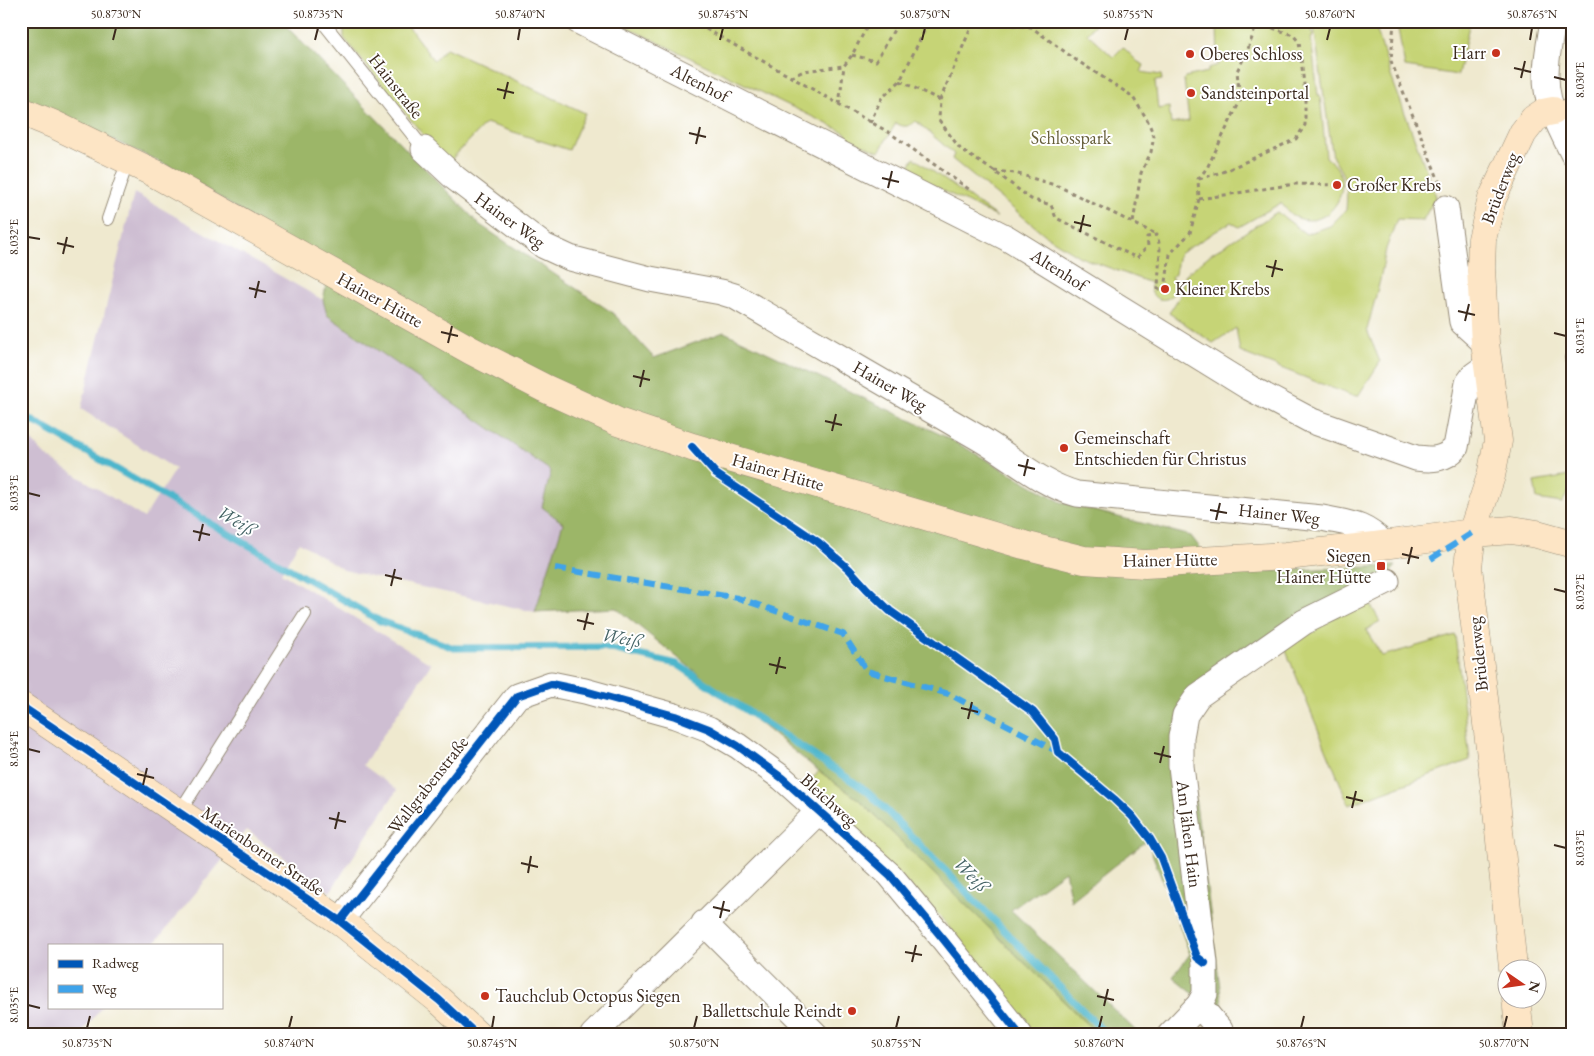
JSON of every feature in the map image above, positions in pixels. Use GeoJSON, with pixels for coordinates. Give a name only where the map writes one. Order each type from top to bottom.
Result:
{"type":"FeatureCollection","features":[{"type":"Feature","properties":{"kind":"street","name":"Altenhof"},"geometry":{"type":"LineString","coordinates":[[578,21],[1007,238],[1250,388],[1312,421],[1416,458],[1430,460],[1450,454],[1456,447],[1468,383],[1486,354]]}},
{"type":"Feature","properties":{"kind":"street"},"geometry":{"type":"LineString","coordinates":[[1552,21],[1546,72],[1549,99],[1573,154]]}},
{"type":"Feature","properties":{"kind":"street","name":"Hainer Hütte"},"geometry":{"type":"LineString","coordinates":[[21,111],[128,160],[472,351],[544,388],[618,422],[702,450],[1024,544],[1084,560],[1145,564],[1286,556],[1472,533],[1512,530],[1537,534],[1573,544]]}},
{"type":"Feature","properties":{"kind":"street","name":"Brüderweg"},"geometry":{"type":"LineString","coordinates":[[1512,958],[1494,781],[1468,567],[1472,533],[1491,476],[1498,441],[1486,354],[1480,268],[1482,239],[1492,199],[1523,132],[1534,119],[1543,113],[1554,112]]}},
{"type":"Feature","properties":{"kind":"street","name":"Hainer Weg"},"geometry":{"type":"LineString","coordinates":[[424,149],[455,178],[544,246],[570,258],[650,279],[734,296],[984,441],[1060,489],[1077,494],[1322,518],[1355,524],[1372,532],[1384,544]]}},
{"type":"Feature","properties":{"kind":"street"},"geometry":{"type":"LineString","coordinates":[[1446,208],[1462,322],[1486,354]]}},
{"type":"Feature","properties":{"kind":"street","name":"Am Jähen Hain"},"geometry":{"type":"LineString","coordinates":[[1170,1035],[1199,1005],[1205,994],[1205,963],[1180,766],[1184,715],[1198,696],[1304,622],[1387,580]]}},
{"type":"Feature","properties":{"kind":"street","name":"Bleichweg"},"geometry":{"type":"LineString","coordinates":[[551,684],[585,691],[675,716],[708,729],[738,746],[782,778],[890,875],[1020,1035]]}},
{"type":"Feature","properties":{"kind":"street","name":"Wallgrabenstraße"},"geometry":{"type":"LineString","coordinates":[[340,921],[517,696],[551,684]]}},
{"type":"Feature","properties":{"kind":"street","name":"Marienborner Straße"},"geometry":{"type":"LineString","coordinates":[[21,706],[340,921],[432,994],[477,1035]]}},
{"type":"Feature","properties":{"kind":"street"},"geometry":{"type":"LineString","coordinates":[[593,1035],[819,811]]}},
{"type":"Feature","properties":{"kind":"street"},"geometry":{"type":"LineString","coordinates":[[704,923],[816,1035]]}},
{"type":"Feature","properties":{"kind":"street"},"geometry":{"type":"LineString","coordinates":[[1199,1005],[1222,1035]]}},
{"type":"Feature","properties":{"kind":"street"},"geometry":{"type":"LineString","coordinates":[[1517,1008],[1520,1035]]}},
{"type":"Feature","properties":{"kind":"lane","name":"Hainstraße"},"geometry":{"type":"LineString","coordinates":[[322,21],[424,149]]}},
{"type":"Feature","properties":{"kind":"lane"},"geometry":{"type":"LineString","coordinates":[[108,220],[128,160]]}},
{"type":"Feature","properties":{"kind":"lane"},"geometry":{"type":"LineString","coordinates":[[179,813],[305,614]]}},
{"type":"Feature","properties":{"kind":"path"},"geometry":{"type":"LineString","coordinates":[[692,21],[890,133],[973,192]]}},
{"type":"Feature","properties":{"kind":"path"},"geometry":{"type":"LineString","coordinates":[[839,105],[844,66],[870,21]]}},
{"type":"Feature","properties":{"kind":"path"},"geometry":{"type":"LineString","coordinates":[[852,55],[876,60],[899,21]]}},
{"type":"Feature","properties":{"kind":"path"},"geometry":{"type":"LineString","coordinates":[[870,123],[881,99],[900,81],[929,21]]}},
{"type":"Feature","properties":{"kind":"path"},"geometry":{"type":"LineString","coordinates":[[965,21],[973,24],[997,23],[1032,26],[1076,60],[1132,96],[1147,119],[1154,136],[1151,152],[1141,173],[1133,223]]}},
{"type":"Feature","properties":{"kind":"path"},"geometry":{"type":"LineString","coordinates":[[1032,26],[1035,21]]}},
{"type":"Feature","properties":{"kind":"path"},"geometry":{"type":"LineString","coordinates":[[1157,234],[1160,247],[1158,289],[1165,289],[1170,254],[1190,233],[1199,199],[1198,179],[1207,168],[1240,101],[1237,71],[1248,52],[1255,29],[1255,21]]}},
{"type":"Feature","properties":{"kind":"path"},"geometry":{"type":"LineString","coordinates":[[1198,179],[1225,171],[1288,143],[1296,139],[1306,125],[1305,93],[1299,42],[1293,36],[1268,26],[1263,21]]}},
{"type":"Feature","properties":{"kind":"path"},"geometry":{"type":"LineString","coordinates":[[1394,21],[1391,61],[1440,181],[1446,208]]}},
{"type":"Feature","properties":{"kind":"path"},"geometry":{"type":"LineString","coordinates":[[973,24],[940,100],[939,120],[960,150],[994,171],[1031,199],[1051,205],[1056,218],[1137,258],[1148,246],[1147,237],[1157,234]]}},
{"type":"Feature","properties":{"kind":"path"},"geometry":{"type":"LineString","coordinates":[[791,77],[804,71],[844,66]]}},
{"type":"Feature","properties":{"kind":"path"},"geometry":{"type":"LineString","coordinates":[[900,81],[940,100]]}},
{"type":"Feature","properties":{"kind":"path"},"geometry":{"type":"LineString","coordinates":[[994,171],[1015,174],[1058,186],[1157,234]]}},
{"type":"Feature","properties":{"kind":"path"},"geometry":{"type":"LineString","coordinates":[[1199,199],[1295,184],[1337,185]]}},
{"type":"Feature","properties":{"kind":"path"},"geometry":{"type":"LineString","coordinates":[[1573,470],[1570,475],[1572,488],[1568,506],[1573,507]]}},
{"type":"Feature","properties":{"kind":"shaded area"},"geometry":{"type":"Polygon","coordinates":[[[134,193],[323,300],[327,315],[551,471],[542,507],[564,522],[535,612],[344,570],[299,542],[281,573],[431,664],[363,765],[397,790],[330,892],[247,830],[154,944],[48,944],[48,1008],[101,1008],[80,1035],[21,1035],[21,430],[46,456],[144,518],[175,469],[81,409],[134,193]]]}},
{"type":"Feature","properties":{"kind":"green space"},"geometry":{"type":"Polygon","coordinates":[[[21,21],[281,21],[480,225],[613,313],[654,358],[724,332],[946,437],[1061,502],[1191,536],[1219,573],[1396,566],[1367,599],[1284,646],[1184,712],[1224,1019],[1173,977],[1190,954],[1147,840],[1071,901],[1065,871],[1011,910],[1140,1035],[1098,1035],[858,799],[819,771],[616,608],[535,612],[563,523],[542,507],[551,471],[327,315],[323,300],[330,268],[171,167],[21,97],[21,21]]]}},
{"type":"Feature","properties":{"kind":"green space"},"geometry":{"type":"Polygon","coordinates":[[[344,21],[404,21],[434,61],[446,48],[585,113],[569,150],[486,123],[447,164],[344,38],[344,21]]]}},
{"type":"Feature","properties":{"kind":"green space","name":"Schlosspark"},"geometry":{"type":"Polygon","coordinates":[[[614,21],[1094,21],[1096,23],[1087,33],[1113,57],[1123,47],[1138,62],[1144,65],[1141,72],[1161,75],[1162,80],[1155,81],[1158,109],[1169,107],[1171,124],[1189,121],[1185,77],[1208,72],[1209,68],[1218,65],[1217,21],[1311,21],[1313,37],[1311,38],[1318,95],[1320,95],[1326,157],[1337,168],[1342,188],[1334,206],[1327,214],[1319,218],[1309,220],[1295,217],[1281,203],[1239,227],[1231,222],[1179,254],[1175,274],[1171,277],[1175,285],[1174,292],[1171,297],[1160,299],[1155,297],[1151,291],[1151,283],[1080,257],[1048,237],[952,159],[954,154],[916,121],[906,126],[896,123],[879,152],[846,137],[846,133],[614,21]]]}},
{"type":"Feature","properties":{"kind":"green space"},"geometry":{"type":"Polygon","coordinates":[[[1313,21],[1374,21],[1391,76],[1436,196],[1423,220],[1397,219],[1386,249],[1367,330],[1380,362],[1358,396],[1350,395],[1240,352],[1236,328],[1213,343],[1169,313],[1180,296],[1185,275],[1211,254],[1277,212],[1306,234],[1330,226],[1346,210],[1347,195],[1345,183],[1333,158],[1313,21]]]}},
{"type":"Feature","properties":{"kind":"green space"},"geometry":{"type":"Polygon","coordinates":[[[1399,21],[1470,21],[1458,75],[1405,67],[1398,29],[1399,21]]]}},
{"type":"Feature","properties":{"kind":"green space"},"geometry":{"type":"Polygon","coordinates":[[[914,158],[997,217],[905,172],[914,158]]]}},
{"type":"Feature","properties":{"kind":"green space"},"geometry":{"type":"Polygon","coordinates":[[[1569,476],[1570,489],[1562,503],[1537,499],[1534,482],[1569,476]]]}},
{"type":"Feature","properties":{"kind":"green space"},"geometry":{"type":"Polygon","coordinates":[[[1367,599],[1380,621],[1366,630],[1382,656],[1455,635],[1470,760],[1349,805],[1284,646],[1367,599]]]}},
{"type":"Feature","properties":{"kind":"green space"},"geometry":{"type":"Polygon","coordinates":[[[819,771],[858,799],[1098,1035],[1033,1035],[940,916],[806,785],[819,771]]]}},
{"type":"Feature","properties":{"kind":"waterway","name":"Weiß"},"geometry":{"type":"LineString","coordinates":[[21,414],[380,621],[454,648],[603,647],[677,664],[867,791],[1107,1035]]}},
{"type":"Feature","properties":{"kind":"marked path"},"geometry":{"type":"LineString","coordinates":[[1431,559],[1472,533]]}},
{"type":"Feature","properties":{"kind":"marked path"},"geometry":{"type":"LineString","coordinates":[[555,568],[738,598],[843,634],[867,671],[949,694],[1058,752]]}},
{"type":"Feature","properties":{"kind":"cycle path"},"geometry":{"type":"LineString","coordinates":[[692,447],[716,474],[818,542],[849,569],[890,611],[1033,712],[1055,739],[1058,752],[1132,816],[1150,839],[1161,858],[1197,957],[1205,963]]}},
{"type":"Feature","properties":{"kind":"cycle path"},"geometry":{"type":"LineString","coordinates":[[340,921],[517,696],[551,684],[585,691],[675,716],[709,729],[738,746],[782,778],[890,875],[1020,1035]]}},
{"type":"Feature","properties":{"kind":"cycle path"},"geometry":{"type":"LineString","coordinates":[[21,706],[340,921],[439,1000],[477,1035]]}},
{"type":"Feature","properties":{"kind":"place","name":"Harr"},"geometry":{"type":"Point","coordinates":[1496,53]}},
{"type":"Feature","properties":{"kind":"place","name":"Oberes Schloss"},"geometry":{"type":"Point","coordinates":[1190,54]}},
{"type":"Feature","properties":{"kind":"place","name":"Sandsteinportal"},"geometry":{"type":"Point","coordinates":[1191,93]}},
{"type":"Feature","properties":{"kind":"place","name":"Großer Krebs"},"geometry":{"type":"Point","coordinates":[1337,185]}},
{"type":"Feature","properties":{"kind":"place","name":"Kleiner Krebs"},"geometry":{"type":"Point","coordinates":[1165,289]}},
{"type":"Feature","properties":{"kind":"place","name":"Gemeinschaft Entschieden für Christus"},"geometry":{"type":"Point","coordinates":[1064,448]}},
{"type":"Feature","properties":{"kind":"place","name":"Siegen Hainer Hütte"},"geometry":{"type":"Point","coordinates":[1381,566]}},
{"type":"Feature","properties":{"kind":"place","name":"Tauchclub Octopus Siegen"},"geometry":{"type":"Point","coordinates":[485,996]}},
{"type":"Feature","properties":{"kind":"place","name":"Ballettschule Reindt"},"geometry":{"type":"Point","coordinates":[852,1011]}}]}
